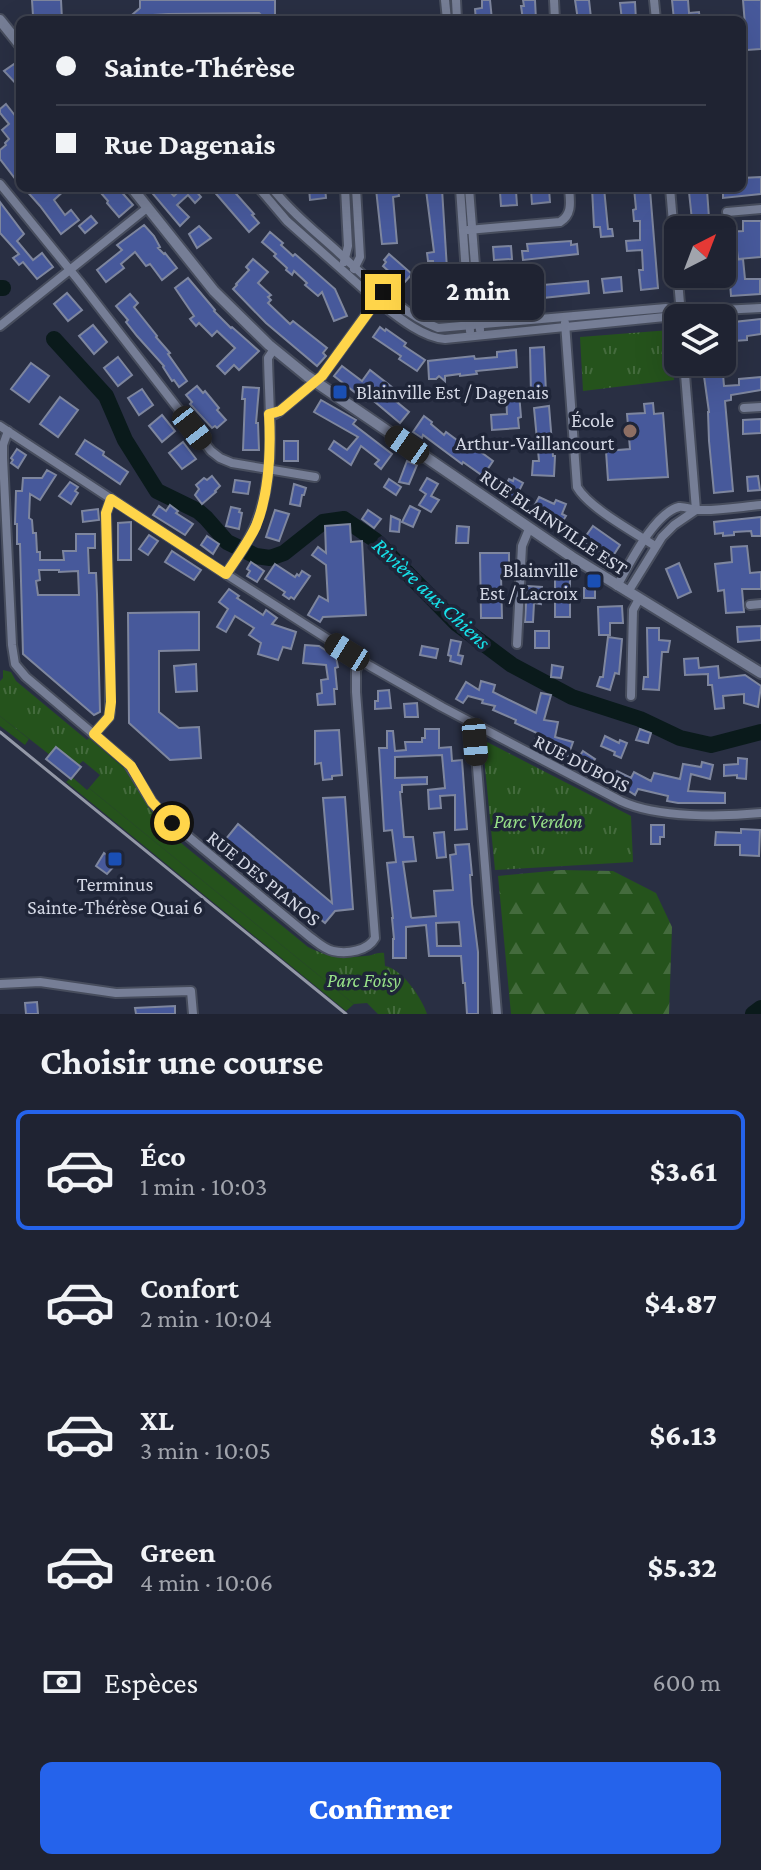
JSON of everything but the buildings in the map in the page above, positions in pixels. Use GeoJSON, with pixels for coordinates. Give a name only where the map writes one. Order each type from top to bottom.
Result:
{"type":"FeatureCollection","features":[{"type":"Feature","properties":{"kind":"street"},"geometry":{"type":"LineString","coordinates":[[0,20],[16,40]]}},
{"type":"Feature","properties":{"kind":"street"},"geometry":{"type":"LineString","coordinates":[[0,184],[211,451],[232,463],[315,477]]}},
{"type":"Feature","properties":{"kind":"street","name":"RUE BLAINVILLE EST"},"geometry":{"type":"LineString","coordinates":[[135,192],[214,291],[274,349],[315,382],[529,529],[761,673]]}},
{"type":"Feature","properties":{"kind":"street"},"geometry":{"type":"LineString","coordinates":[[262,192],[287,221],[376,300],[433,337],[445,339],[481,335],[664,308]]}},
{"type":"Feature","properties":{"kind":"street"},"geometry":{"type":"LineString","coordinates":[[276,192],[296,215],[383,292],[433,326],[565,322]]}},
{"type":"Feature","properties":{"kind":"street"},"geometry":{"type":"LineString","coordinates":[[340,268],[346,259],[348,246],[345,192]]}},
{"type":"Feature","properties":{"kind":"street"},"geometry":{"type":"LineString","coordinates":[[348,275],[360,257],[356,192]]}},
{"type":"Feature","properties":{"kind":"street"},"geometry":{"type":"LineString","coordinates":[[461,192],[468,230]]}},
{"type":"Feature","properties":{"kind":"street"},"geometry":{"type":"LineString","coordinates":[[469,192],[468,230],[475,325],[481,335]]}},
{"type":"Feature","properties":{"kind":"street"},"geometry":{"type":"LineString","coordinates":[[468,230],[560,222],[569,213],[569,192]]}},
{"type":"Feature","properties":{"kind":"street"},"geometry":{"type":"LineString","coordinates":[[670,192],[680,304]]}},
{"type":"Feature","properties":{"kind":"street"},"geometry":{"type":"LineString","coordinates":[[0,326],[147,208]]}},
{"type":"Feature","properties":{"kind":"street"},"geometry":{"type":"LineString","coordinates":[[727,212],[761,209]]}},
{"type":"Feature","properties":{"kind":"street"},"geometry":{"type":"LineString","coordinates":[[269,414],[280,411],[322,376],[383,292]]}},
{"type":"Feature","properties":{"kind":"street"},"geometry":{"type":"LineString","coordinates":[[736,310],[761,308]]}},
{"type":"Feature","properties":{"kind":"street"},"geometry":{"type":"LineString","coordinates":[[565,322],[577,487],[593,504],[655,546]]}},
{"type":"Feature","properties":{"kind":"street"},"geometry":{"type":"LineString","coordinates":[[470,336],[475,325]]}},
{"type":"Feature","properties":{"kind":"street"},"geometry":{"type":"LineString","coordinates":[[226,574],[257,522],[269,468],[268,358],[274,349]]}},
{"type":"Feature","properties":{"kind":"street"},"geometry":{"type":"LineString","coordinates":[[685,376],[696,510]]}},
{"type":"Feature","properties":{"kind":"street"},"geometry":{"type":"LineString","coordinates":[[744,408],[761,407]]}},
{"type":"Feature","properties":{"kind":"street","name":"RUE DUBOIS"},"geometry":{"type":"LineString","coordinates":[[4,429],[360,660],[621,801],[657,812],[761,813]]}},
{"type":"Feature","properties":{"kind":"street","name":"RUE DES PIANOS"},"geometry":{"type":"LineString","coordinates":[[4,429],[15,664],[26,677],[131,766],[152,802],[166,818],[320,945],[336,952],[363,949],[375,938],[356,678],[360,660]]}},
{"type":"Feature","properties":{"kind":"street"},"geometry":{"type":"LineString","coordinates":[[94,734],[110,712],[106,513],[111,499]]}},
{"type":"Feature","properties":{"kind":"street"},"geometry":{"type":"LineString","coordinates":[[617,586],[644,538],[676,509],[761,505]]}},
{"type":"Feature","properties":{"kind":"street"},"geometry":{"type":"LineString","coordinates":[[628,592],[655,546],[670,529],[696,510]]}},
{"type":"Feature","properties":{"kind":"street"},"geometry":{"type":"LineString","coordinates":[[517,644],[522,546],[529,529]]}},
{"type":"Feature","properties":{"kind":"street"},"geometry":{"type":"LineString","coordinates":[[631,696],[633,610],[639,599]]}},
{"type":"Feature","properties":{"kind":"street"},"geometry":{"type":"LineString","coordinates":[[750,605],[761,604]]}},
{"type":"Feature","properties":{"kind":"street"},"geometry":{"type":"LineString","coordinates":[[478,726],[475,742],[497,1014]]}},
{"type":"Feature","properties":{"kind":"street"},"geometry":{"type":"LineString","coordinates":[[0,984],[40,982],[121,993],[191,991],[193,1014]]}},
{"type":"Feature","properties":{"kind":"green space"},"geometry":{"type":"Polygon","coordinates":[[[664,330],[664,376],[674,376],[674,380],[583,391],[580,337],[664,330]]]}},
{"type":"Feature","properties":{"kind":"green space","name":"Parc Foisy"},"geometry":{"type":"Polygon","coordinates":[[[3,670],[11,672],[16,681],[124,768],[151,811],[178,836],[181,843],[308,947],[342,957],[384,953],[385,966],[410,985],[427,1014],[378,1014],[367,1003],[354,1004],[89,788],[100,775],[83,761],[78,765],[50,755],[0,716],[3,670]]]}},
{"type":"Feature","properties":{"kind":"green space"},"geometry":{"type":"Polygon","coordinates":[[[0,716],[29,739],[25,745],[0,726],[0,716]]]}},
{"type":"Feature","properties":{"kind":"green space","name":"Parc Verdon"},"geometry":{"type":"Polygon","coordinates":[[[487,742],[631,816],[633,862],[495,870],[483,747],[487,742]]]}},
{"type":"Feature","properties":{"kind":"green space"},"geometry":{"type":"Polygon","coordinates":[[[72,777],[354,1004],[346,1011],[66,782],[72,777]]]}},
{"type":"Feature","properties":{"kind":"green space"},"geometry":{"type":"Polygon","coordinates":[[[561,870],[613,871],[656,893],[672,927],[669,1014],[511,1014],[498,876],[561,870]]]}},
{"type":"Feature","properties":{"kind":"waterway","name":"Rivière aux Chiens"},"geometry":{"type":"LineString","coordinates":[[54,339],[106,396],[125,440],[157,491],[198,511],[227,542],[256,556],[270,558],[284,553],[323,522],[344,519],[375,540],[456,623],[512,665],[572,697],[640,719],[680,738],[711,745],[761,732]]}},
{"type":"Feature","properties":{"kind":"waterway","name":"Rivière aux Chiens"},"geometry":{"type":"LineString","coordinates":[[753,1014],[761,1008]]}},
{"type":"Feature","properties":{"kind":"railway"},"geometry":{"type":"LineString","coordinates":[[0,732],[346,1014]]}},
{"type":"Feature","properties":{"kind":"place","name":"Blainville Est / Dagenais"},"geometry":{"type":"Point","coordinates":[340,392]}},
{"type":"Feature","properties":{"kind":"place","name":"École Arthur-Vaillancourt"},"geometry":{"type":"Point","coordinates":[630,431]}},
{"type":"Feature","properties":{"kind":"place","name":"Blainville Est / Lacroix"},"geometry":{"type":"Point","coordinates":[594,581]}},
{"type":"Feature","properties":{"kind":"place","name":"Terminus Sainte-Thérèse Quai 6"},"geometry":{"type":"Point","coordinates":[115,859]}},
{"type":"Feature","properties":{"kind":"route"},"geometry":{"type":"LineString","coordinates":[[172,823],[152,802],[125,759],[94,734],[109,717],[111,702],[108,504],[111,499],[226,574],[257,522],[271,452],[269,414],[280,411],[322,376],[383,292]]}}]}
